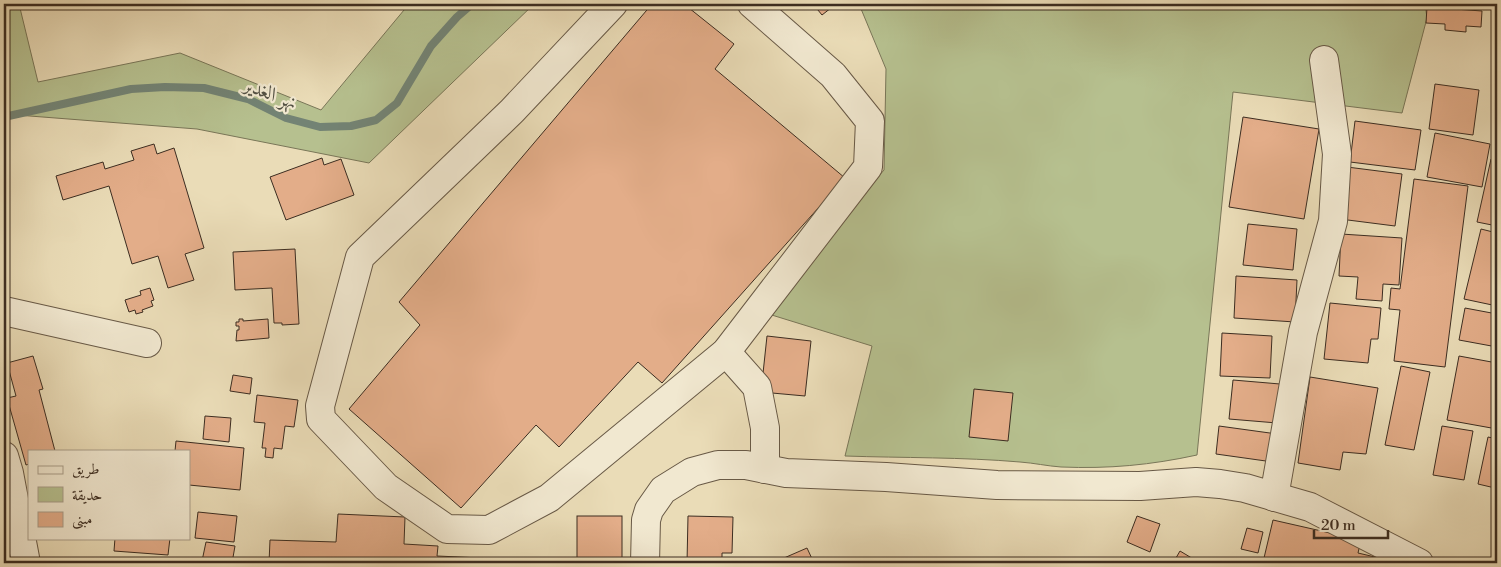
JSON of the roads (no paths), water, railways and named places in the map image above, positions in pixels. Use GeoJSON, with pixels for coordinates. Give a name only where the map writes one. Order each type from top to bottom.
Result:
{"type":"FeatureCollection","features":[{"type":"Feature","properties":{"kind":"street"},"geometry":{"type":"LineString","coordinates":[[613,4],[512,111],[360,257],[320,406],[321,419],[386,488],[447,529],[489,530],[549,498],[726,352],[868,167],[870,121],[833,75],[761,7]]}},
{"type":"Feature","properties":{"kind":"street"},"geometry":{"type":"LineString","coordinates":[[1274,497],[1304,332],[1333,221],[1337,154],[1324,60]]}},
{"type":"Feature","properties":{"kind":"street"},"geometry":{"type":"LineString","coordinates":[[4,311],[147,343]]}},
{"type":"Feature","properties":{"kind":"street"},"geometry":{"type":"LineString","coordinates":[[726,352],[757,387],[765,428],[765,469]]}},
{"type":"Feature","properties":{"kind":"street"},"geometry":{"type":"LineString","coordinates":[[4,456],[26,563]]}},
{"type":"Feature","properties":{"kind":"street"},"geometry":{"type":"LineString","coordinates":[[645,563],[646,520],[663,490],[692,472],[718,465],[746,465],[786,473],[886,477],[997,486],[1140,486],[1196,482],[1220,484],[1245,488],[1310,507],[1419,563]]}},
{"type":"Feature","properties":{"kind":"waterway","name":"نهر الغدير"},"geometry":{"type":"LineString","coordinates":[[4,117],[131,89],[165,87],[204,88],[248,99],[286,118],[320,127],[351,126],[376,120],[397,103],[431,46],[457,17],[472,4]]}}]}
